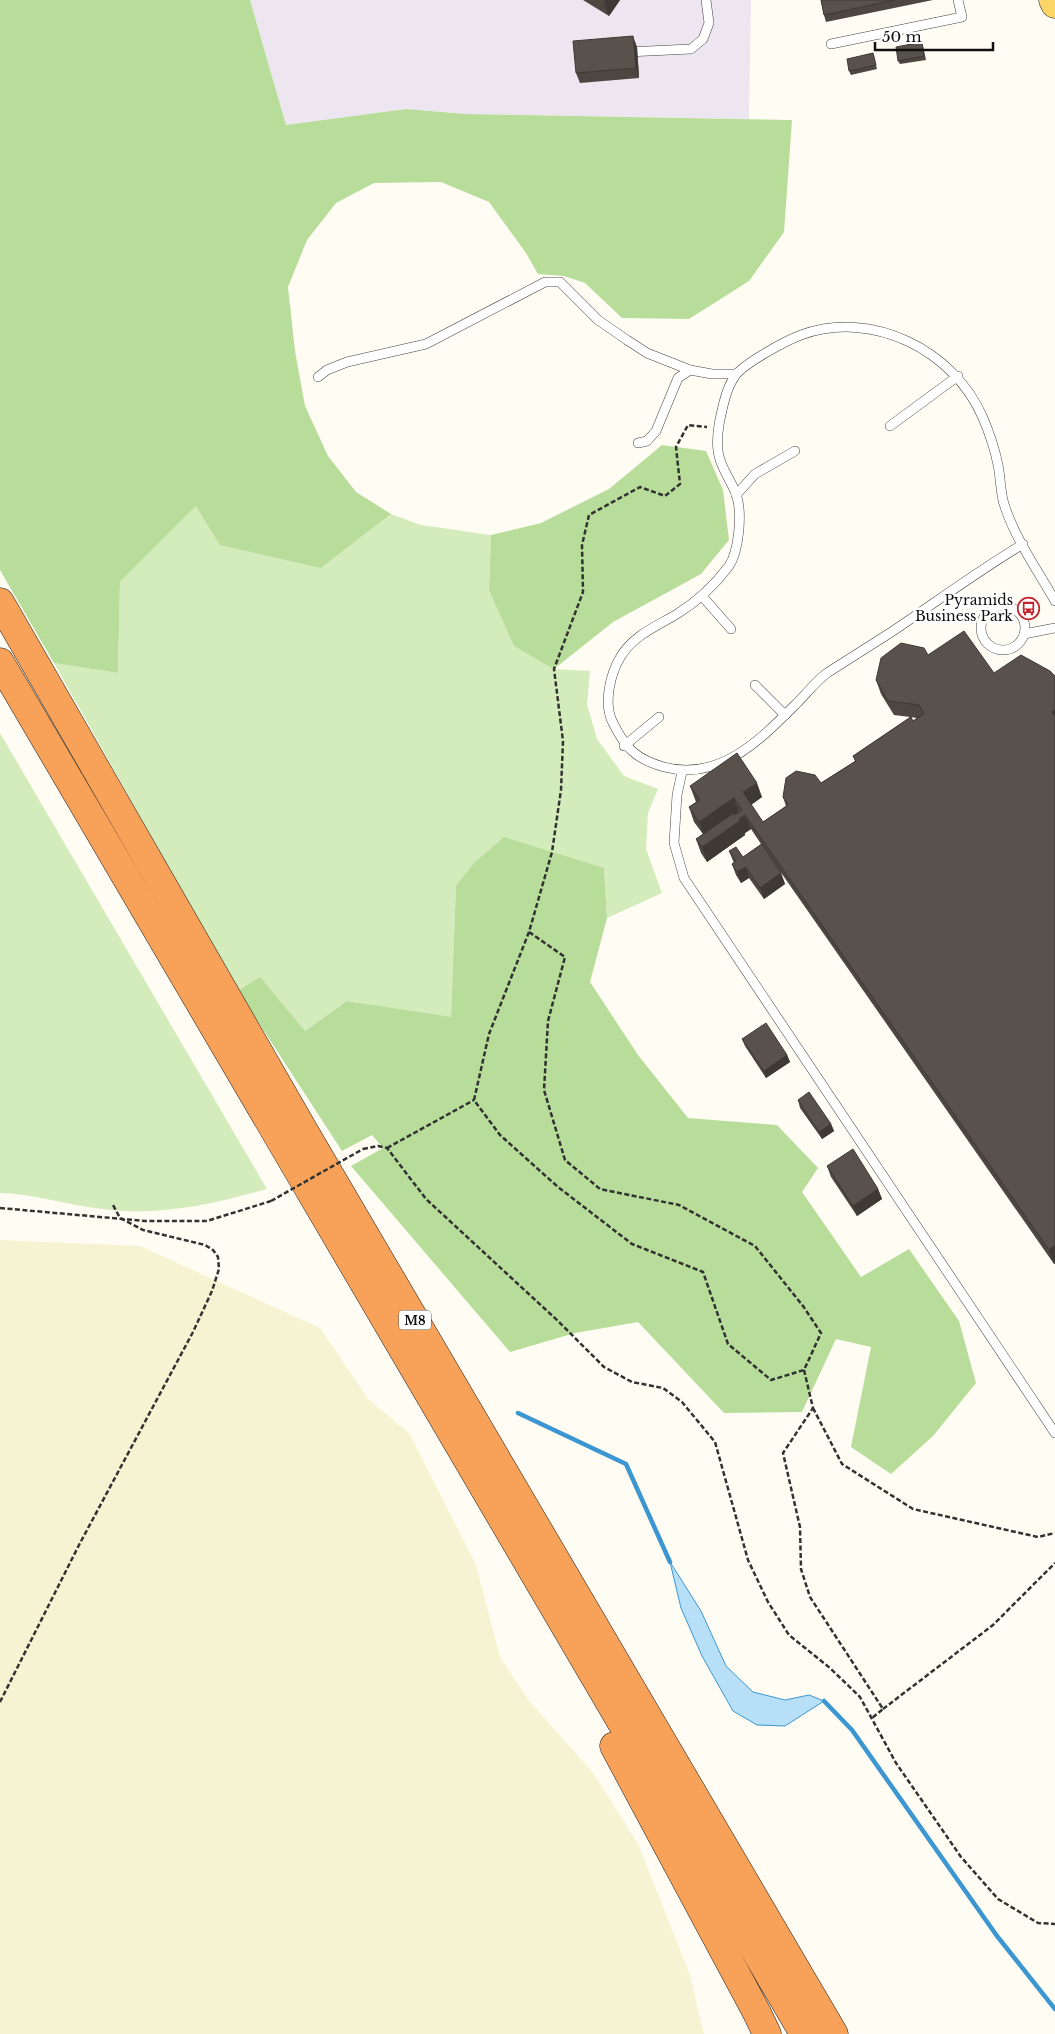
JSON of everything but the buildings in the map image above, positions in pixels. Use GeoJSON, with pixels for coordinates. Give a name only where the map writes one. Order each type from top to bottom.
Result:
{"type":"FeatureCollection","features":[{"type":"Feature","properties":{"kind":"highway","name":"M8"},"geometry":{"type":"LineString","coordinates":[[0,602],[309,1139],[834,2034]]}},
{"type":"Feature","properties":{"kind":"highway","name":"M8"},"geometry":{"type":"LineString","coordinates":[[0,662],[804,2034]]}},
{"type":"Feature","properties":{"kind":"highway","name":"M8"},"geometry":{"type":"LineString","coordinates":[[312,1195],[606,1731],[758,2013],[767,2034]]}},
{"type":"Feature","properties":{"kind":"main road"},"geometry":{"type":"LineString","coordinates":[[1054,0],[1055,4]]}},
{"type":"Feature","properties":{"kind":"lane"},"geometry":{"type":"LineString","coordinates":[[617,53],[691,49],[703,39],[709,23],[706,0]]}},
{"type":"Feature","properties":{"kind":"lane"},"geometry":{"type":"LineString","coordinates":[[831,44],[962,17],[958,0]]}},
{"type":"Feature","properties":{"kind":"lane"},"geometry":{"type":"LineString","coordinates":[[318,377],[327,370],[347,362],[426,344],[545,282],[560,282],[598,320],[648,353],[690,370],[712,374],[736,374]]}},
{"type":"Feature","properties":{"kind":"lane"},"geometry":{"type":"LineString","coordinates":[[1022,544],[823,676],[745,751],[713,767],[682,772],[649,763],[624,746],[608,714],[610,684],[620,657],[632,641],[702,596],[715,584],[733,560],[737,543],[739,514],[736,495],[727,479],[718,453],[719,429],[725,398],[736,374],[773,348],[801,335],[824,329],[854,328],[883,332],[912,342],[937,357],[958,376],[982,416],[998,463],[1004,506],[1022,544],[1055,601]]}},
{"type":"Feature","properties":{"kind":"lane"},"geometry":{"type":"LineString","coordinates":[[638,443],[647,441],[656,431],[678,378],[690,370]]}},
{"type":"Feature","properties":{"kind":"lane"},"geometry":{"type":"LineString","coordinates":[[890,426],[958,376]]}},
{"type":"Feature","properties":{"kind":"lane"},"geometry":{"type":"LineString","coordinates":[[736,495],[755,474],[795,451]]}},
{"type":"Feature","properties":{"kind":"lane"},"geometry":{"type":"LineString","coordinates":[[702,596],[731,629]]}},
{"type":"Feature","properties":{"kind":"lane"},"geometry":{"type":"LineString","coordinates":[[1024,634],[1024,620],[1020,614],[1008,606],[994,608],[983,617],[981,624],[983,639],[988,645],[1002,650],[1016,646],[1024,634],[1055,628]]}},
{"type":"Feature","properties":{"kind":"lane"},"geometry":{"type":"LineString","coordinates":[[755,685],[785,714]]}},
{"type":"Feature","properties":{"kind":"lane"},"geometry":{"type":"LineString","coordinates":[[624,746],[659,717]]}},
{"type":"Feature","properties":{"kind":"lane"},"geometry":{"type":"LineString","coordinates":[[682,772],[676,795],[674,844],[684,878],[1055,1433]]}},
{"type":"Feature","properties":{"kind":"path"},"geometry":{"type":"LineString","coordinates":[[387,1148],[474,1100],[489,1034],[529,932],[552,852],[561,790],[563,741],[554,669],[583,592],[582,545],[589,515],[640,487],[665,496],[680,484],[676,447],[688,425],[719,429]]}},
{"type":"Feature","properties":{"kind":"path"},"geometry":{"type":"LineString","coordinates":[[529,932],[565,957],[548,1022],[544,1090],[565,1160],[600,1189],[679,1205],[754,1246],[803,1306],[821,1333],[804,1370],[813,1408],[842,1464],[913,1509],[1038,1537],[1055,1532]]}},
{"type":"Feature","properties":{"kind":"path"},"geometry":{"type":"LineString","coordinates":[[474,1100],[507,1142],[558,1187],[632,1244],[703,1272],[728,1344],[771,1380],[804,1370]]}},
{"type":"Feature","properties":{"kind":"path"},"geometry":{"type":"LineString","coordinates":[[0,1208],[145,1221],[207,1221],[271,1201],[363,1149],[378,1146],[387,1148],[426,1199],[558,1321],[604,1367],[632,1382],[663,1388],[682,1402],[715,1442],[748,1560],[768,1602],[789,1635],[830,1668],[860,1697],[896,1764],[960,1857],[998,1899],[1038,1923],[1055,1924]]}},
{"type":"Feature","properties":{"kind":"path"},"geometry":{"type":"LineString","coordinates":[[0,1702],[79,1545],[193,1332],[212,1291],[219,1269],[218,1256],[205,1245],[144,1230],[120,1218],[113,1205]]}},
{"type":"Feature","properties":{"kind":"path"},"geometry":{"type":"LineString","coordinates":[[813,1408],[783,1453],[800,1527],[801,1568],[810,1597],[883,1710]]}},
{"type":"Feature","properties":{"kind":"path"},"geometry":{"type":"LineString","coordinates":[[872,1719],[993,1625],[1055,1563]]}},
{"type":"Feature","properties":{"kind":"shaded area"},"geometry":{"type":"Polygon","coordinates":[[[250,0],[751,0],[749,119],[465,114],[406,109],[286,125],[250,0]]]}},
{"type":"Feature","properties":{"kind":"shaded area"},"geometry":{"type":"Polygon","coordinates":[[[0,1240],[140,1246],[320,1328],[369,1400],[409,1433],[476,1565],[500,1657],[527,1698],[593,1773],[638,1844],[690,1975],[704,2034],[0,2034],[0,1240]]]}},
{"type":"Feature","properties":{"kind":"green space"},"geometry":{"type":"Polygon","coordinates":[[[0,0],[250,0],[286,125],[406,109],[465,114],[792,120],[784,232],[749,281],[689,319],[622,318],[585,283],[564,276],[538,274],[526,253],[489,202],[441,182],[374,183],[336,203],[307,240],[288,287],[295,351],[305,406],[328,456],[356,492],[391,514],[321,568],[220,545],[196,506],[120,582],[118,673],[54,663],[0,570],[0,0]]]}},
{"type":"Feature","properties":{"kind":"green space"},"geometry":{"type":"Polygon","coordinates":[[[662,445],[706,451],[723,490],[729,540],[701,574],[613,622],[554,669],[514,646],[489,590],[491,535],[541,523],[609,489],[662,445]]]}},
{"type":"Feature","properties":{"kind":"green space"},"geometry":{"type":"Polygon","coordinates":[[[196,506],[321,568],[391,514],[421,525],[491,535],[489,590],[554,669],[590,671],[587,704],[597,739],[624,776],[658,789],[648,813],[646,849],[662,893],[607,918],[604,868],[456,886],[451,1018],[347,1001],[305,1031],[260,978],[238,991],[54,663],[118,673],[120,582],[196,506]]]}},
{"type":"Feature","properties":{"kind":"green space"},"geometry":{"type":"Polygon","coordinates":[[[0,733],[267,1189],[227,1200],[186,1208],[144,1211],[102,1209],[26,1195],[0,1193],[0,733]]]}},
{"type":"Feature","properties":{"kind":"green space"},"geometry":{"type":"Polygon","coordinates":[[[504,837],[604,868],[607,918],[590,982],[638,1055],[688,1118],[777,1125],[818,1168],[802,1192],[861,1277],[909,1249],[959,1321],[976,1383],[933,1436],[891,1474],[851,1447],[871,1347],[836,1339],[802,1412],[724,1413],[638,1322],[575,1333],[510,1352],[351,1166],[383,1148],[372,1135],[342,1151],[238,991],[260,977],[305,1031],[347,1001],[451,1017],[456,886],[474,863],[504,837]]]}},
{"type":"Feature","properties":{"kind":"water"},"geometry":{"type":"Polygon","coordinates":[[[670,1562],[701,1611],[726,1666],[753,1692],[785,1700],[809,1695],[824,1701],[785,1726],[757,1725],[733,1711],[702,1656],[681,1608],[670,1562]]]}},
{"type":"Feature","properties":{"kind":"waterway"},"geometry":{"type":"LineString","coordinates":[[518,1413],[626,1464],[670,1562]]}},
{"type":"Feature","properties":{"kind":"waterway"},"geometry":{"type":"LineString","coordinates":[[824,1701],[852,1730],[997,1936],[1055,2009]]}},
{"type":"Feature","properties":{"kind":"place","name":"Pyramids Business Park"},"geometry":{"type":"Point","coordinates":[1029,608]}}]}
